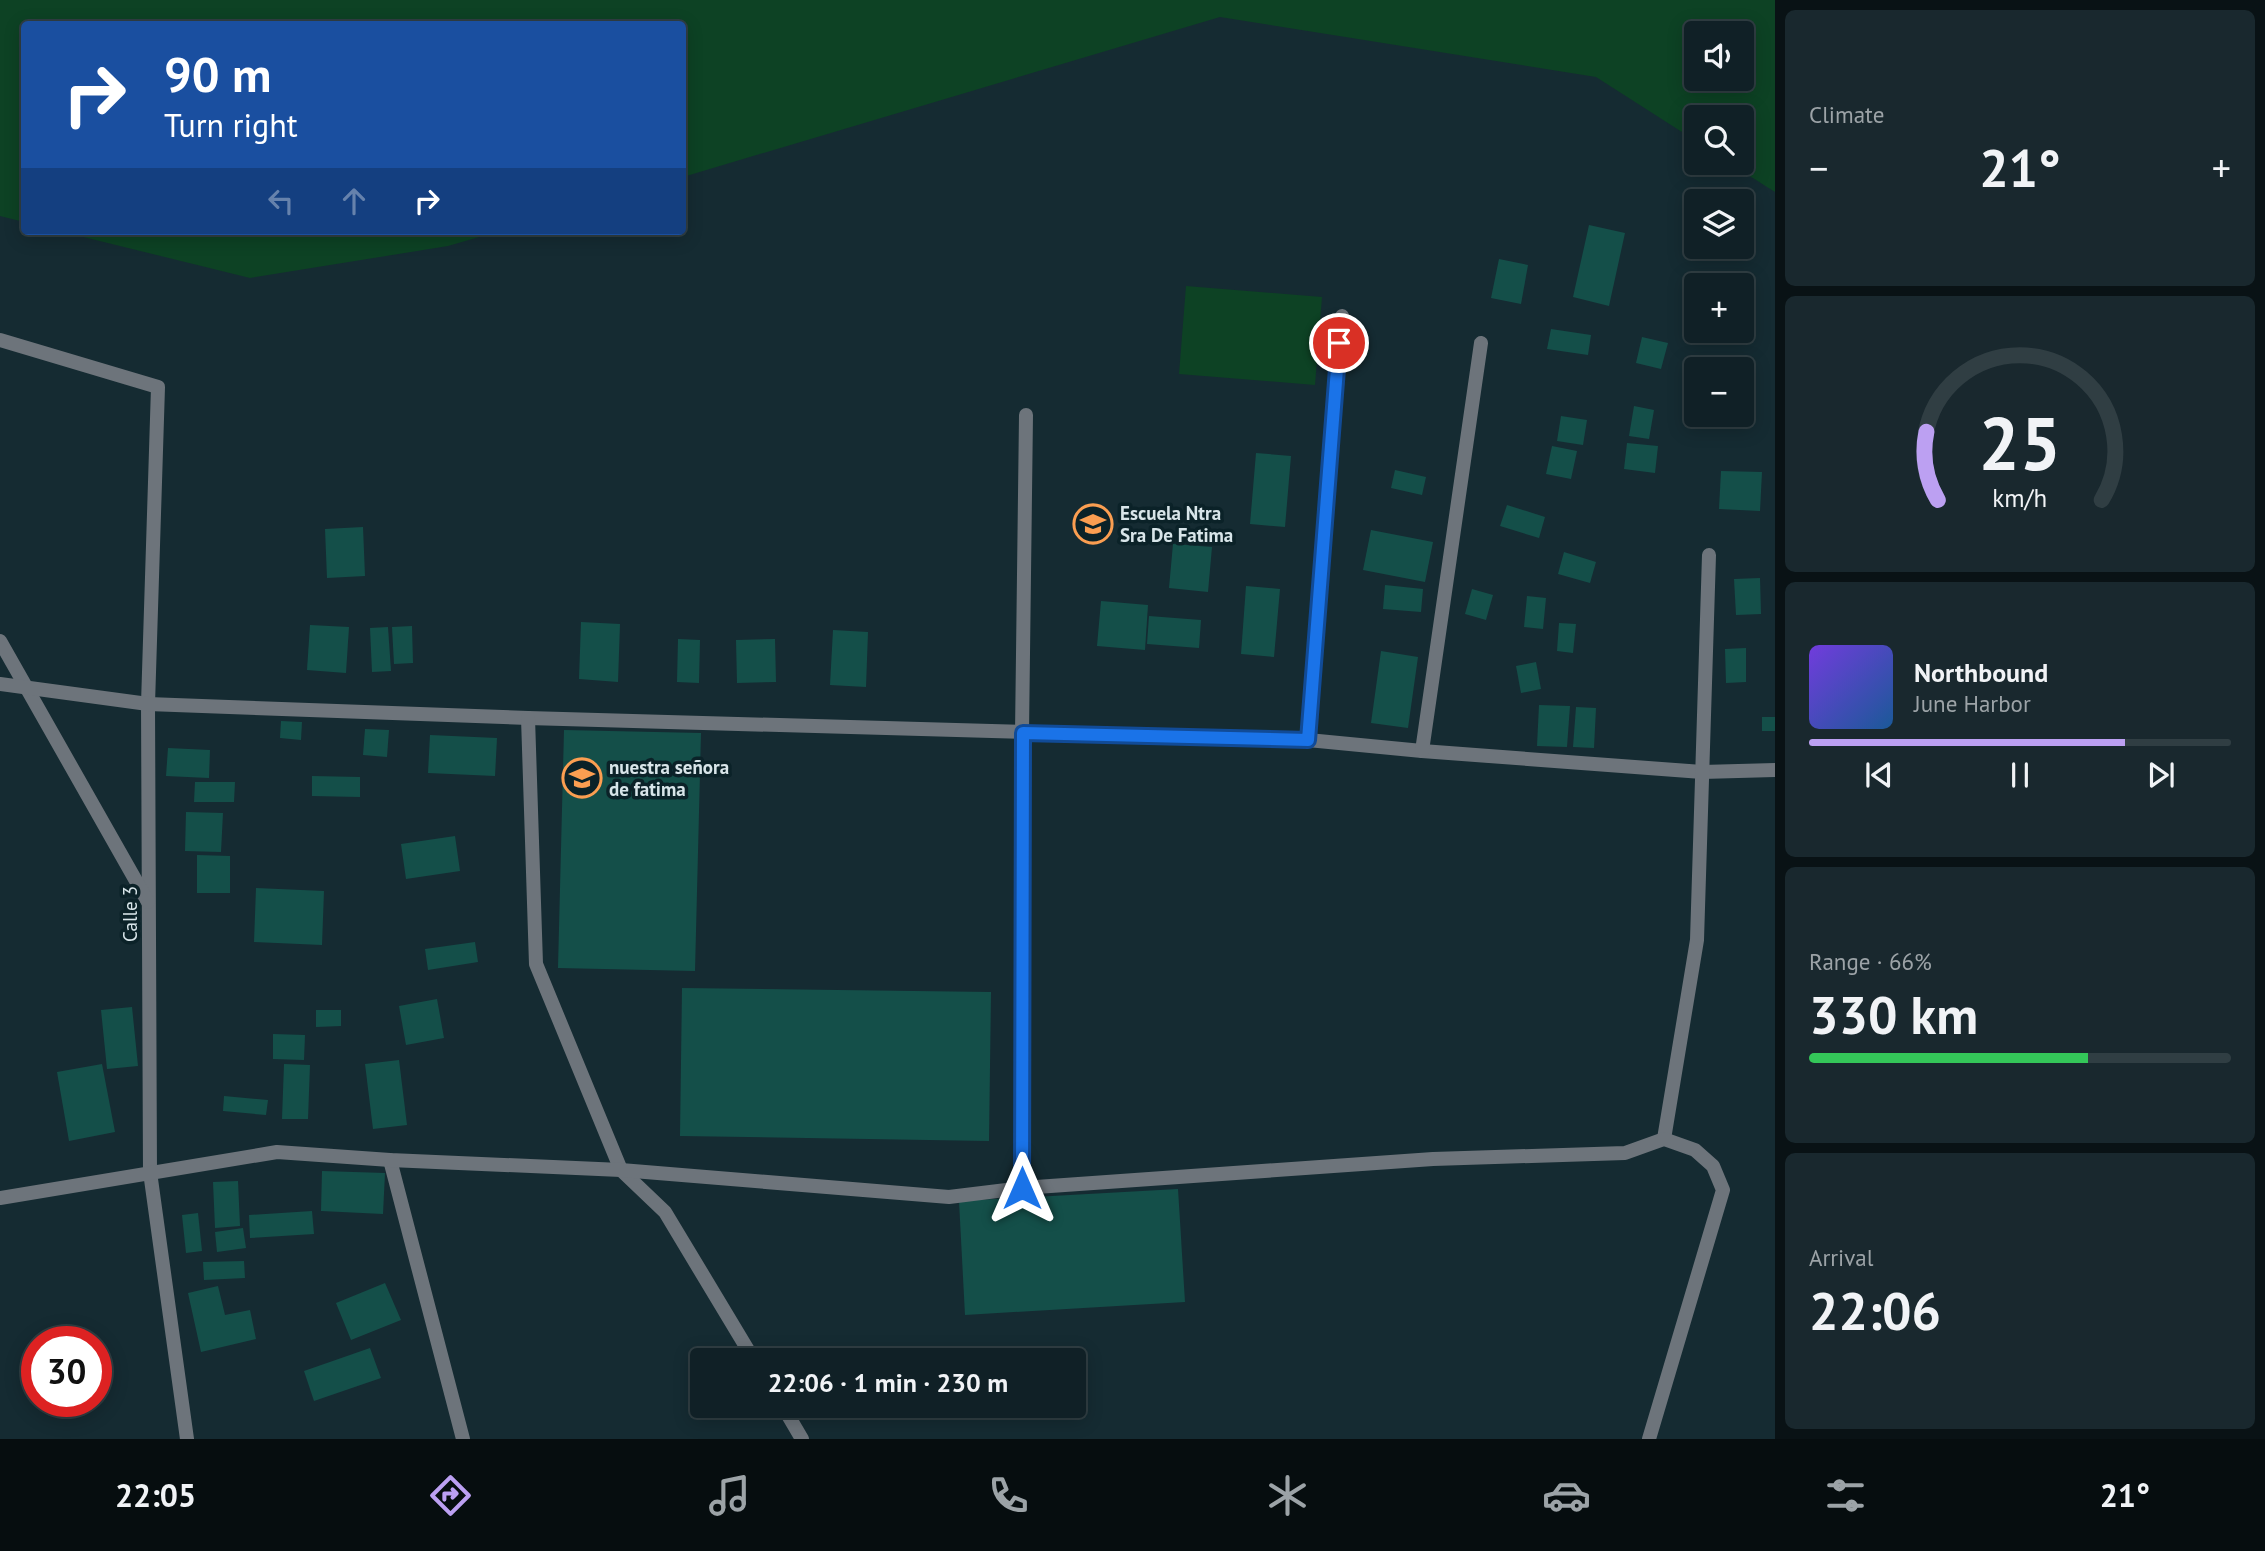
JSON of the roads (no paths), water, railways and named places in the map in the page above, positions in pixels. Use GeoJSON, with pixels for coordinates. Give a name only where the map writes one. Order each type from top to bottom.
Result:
{"type":"FeatureCollection","features":[{"type":"Feature","properties":{"kind":"street"},"geometry":{"type":"LineString","coordinates":[[1308,740],[1342,316]]}},
{"type":"Feature","properties":{"kind":"street","name":"Calle 3"},"geometry":{"type":"LineString","coordinates":[[0,340],[158,387],[148,704],[150,1172],[187,1439]]}},
{"type":"Feature","properties":{"kind":"street"},"geometry":{"type":"LineString","coordinates":[[1422,751],[1481,343]]}},
{"type":"Feature","properties":{"kind":"street"},"geometry":{"type":"LineString","coordinates":[[1022,1188],[1026,415]]}},
{"type":"Feature","properties":{"kind":"street"},"geometry":{"type":"LineString","coordinates":[[1664,1139],[1697,940],[1709,555]]}},
{"type":"Feature","properties":{"kind":"street"},"geometry":{"type":"LineString","coordinates":[[0,641],[149,903]]}},
{"type":"Feature","properties":{"kind":"street"},"geometry":{"type":"LineString","coordinates":[[0,684],[148,704],[528,718],[1308,740],[1702,772],[1775,770]]}},
{"type":"Feature","properties":{"kind":"street"},"geometry":{"type":"LineString","coordinates":[[528,718],[536,964],[621,1170],[665,1212],[747,1348]]}},
{"type":"Feature","properties":{"kind":"street"},"geometry":{"type":"LineString","coordinates":[[0,1198],[276,1152],[621,1170],[949,1197],[1022,1188],[1433,1159],[1625,1153],[1664,1139],[1695,1150],[1713,1166],[1723,1190],[1649,1439]]}},
{"type":"Feature","properties":{"kind":"street"},"geometry":{"type":"LineString","coordinates":[[390,1160],[463,1439]]}},
{"type":"Feature","properties":{"kind":"street"},"geometry":{"type":"LineString","coordinates":[[790,1418],[802,1439]]}},
{"type":"Feature","properties":{"kind":"place","name":"Escuela Ntra Sra De Fatima"},"geometry":{"type":"Point","coordinates":[1093,524]}},
{"type":"Feature","properties":{"kind":"place","name":"nuestra señora de fatima"},"geometry":{"type":"Point","coordinates":[582,778]}}]}
